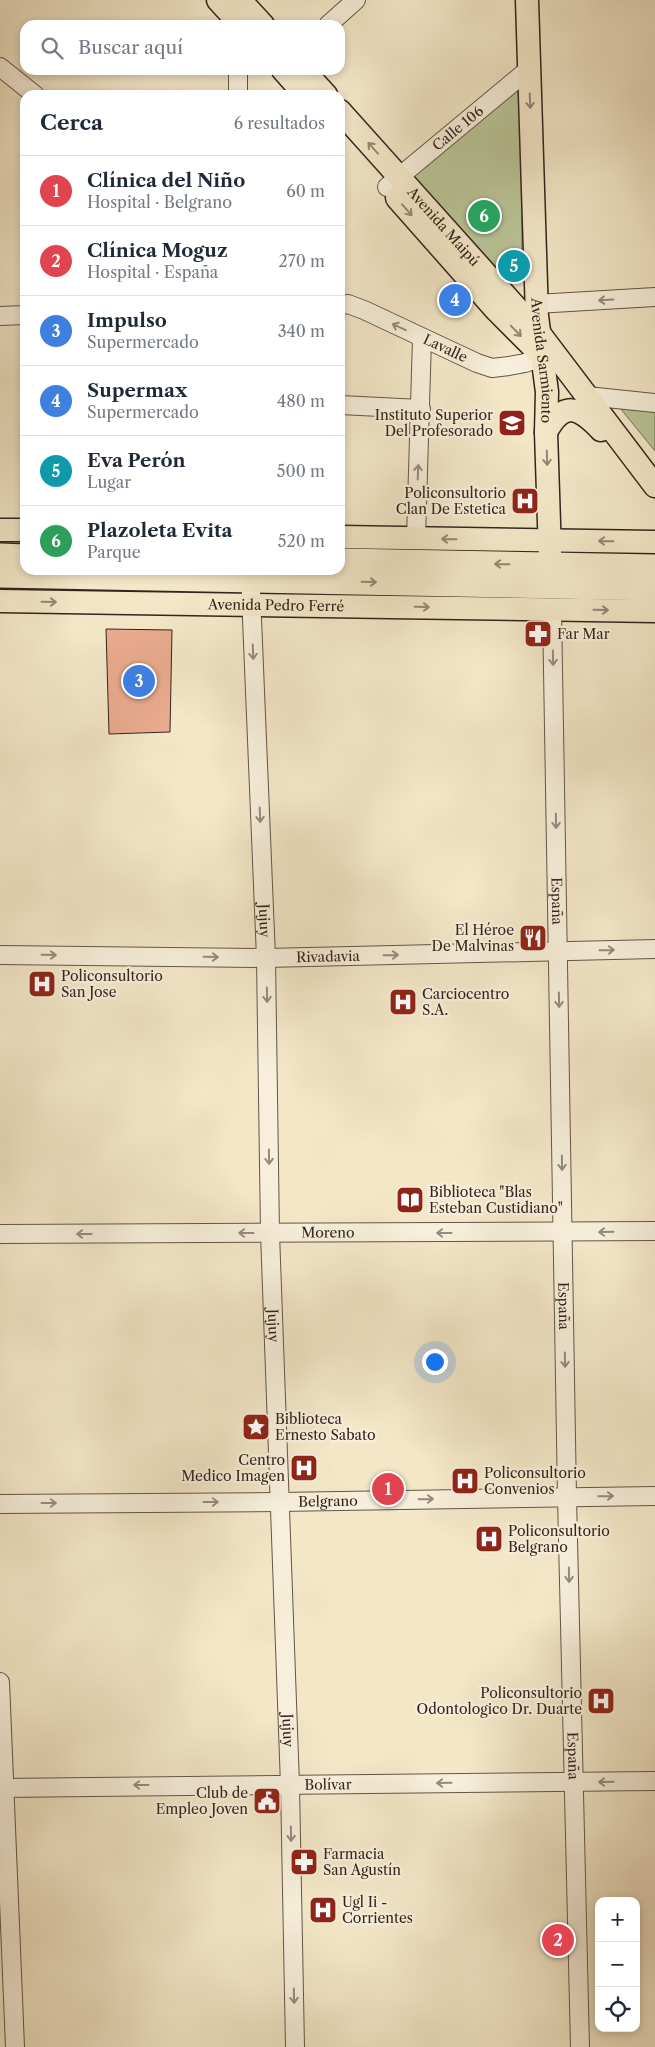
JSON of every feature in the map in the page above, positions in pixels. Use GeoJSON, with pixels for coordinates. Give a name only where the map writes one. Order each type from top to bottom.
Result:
{"type":"FeatureCollection","features":[{"type":"Feature","properties":{"kind":"highway"},"geometry":{"type":"LineString","coordinates":[[0,556],[20,557]]}},
{"type":"Feature","properties":{"kind":"highway"},"geometry":{"type":"LineString","coordinates":[[345,562],[552,587],[655,588]]}},
{"type":"Feature","properties":{"kind":"highway"},"geometry":{"type":"LineString","coordinates":[[552,587],[655,567]]}},
{"type":"Feature","properties":{"kind":"highway","name":"Avenida Pedro Ferré"},"geometry":{"type":"LineString","coordinates":[[0,575],[250,575],[552,587]]}},
{"type":"Feature","properties":{"kind":"main road"},"geometry":{"type":"LineString","coordinates":[[218,0],[248,18]]}},
{"type":"Feature","properties":{"kind":"main road","name":"Avenida Sarmiento"},"geometry":{"type":"LineString","coordinates":[[527,0],[536,304],[539,333],[548,355],[546,432],[552,587]]}},
{"type":"Feature","properties":{"kind":"main road"},"geometry":{"type":"LineString","coordinates":[[287,75],[301,90]]}},
{"type":"Feature","properties":{"kind":"main road"},"geometry":{"type":"LineString","coordinates":[[308,75],[322,90]]}},
{"type":"Feature","properties":{"kind":"main road","name":"Avenida Maipú"},"geometry":{"type":"LineString","coordinates":[[345,118],[393,182],[496,310],[548,355],[587,396],[655,486]]}},
{"type":"Feature","properties":{"kind":"main road","name":"Avenida Maipú"},"geometry":{"type":"LineString","coordinates":[[345,139],[393,182],[539,333]]}},
{"type":"Feature","properties":{"kind":"main road"},"geometry":{"type":"LineString","coordinates":[[546,432],[553,419],[559,415],[574,410],[580,411],[655,486]]}},
{"type":"Feature","properties":{"kind":"main road"},"geometry":{"type":"LineString","coordinates":[[0,530],[20,530]]}},
{"type":"Feature","properties":{"kind":"main road"},"geometry":{"type":"LineString","coordinates":[[345,537],[655,542]]}},
{"type":"Feature","properties":{"kind":"main road"},"geometry":{"type":"LineString","coordinates":[[552,587],[655,611]]}},
{"type":"Feature","properties":{"kind":"main road","name":"Avenida Pedro Ferré"},"geometry":{"type":"LineString","coordinates":[[0,601],[251,604],[552,587]]}},
{"type":"Feature","properties":{"kind":"street"},"geometry":{"type":"LineString","coordinates":[[334,20],[356,0]]}},
{"type":"Feature","properties":{"kind":"street"},"geometry":{"type":"LineString","coordinates":[[0,67],[29,90]]}},
{"type":"Feature","properties":{"kind":"street","name":"Calle 106"},"geometry":{"type":"LineString","coordinates":[[393,182],[528,70]]}},
{"type":"Feature","properties":{"kind":"street"},"geometry":{"type":"LineString","coordinates":[[238,75],[238,90]]}},
{"type":"Feature","properties":{"kind":"street"},"geometry":{"type":"LineString","coordinates":[[536,304],[655,297]]}},
{"type":"Feature","properties":{"kind":"street","name":"Lavalle"},"geometry":{"type":"LineString","coordinates":[[345,304],[364,310],[477,363],[492,368],[526,363],[548,355]]}},
{"type":"Feature","properties":{"kind":"street"},"geometry":{"type":"LineString","coordinates":[[0,316],[20,315]]}},
{"type":"Feature","properties":{"kind":"street"},"geometry":{"type":"LineString","coordinates":[[416,538],[422,338]]}},
{"type":"Feature","properties":{"kind":"street"},"geometry":{"type":"LineString","coordinates":[[587,396],[653,403]]}},
{"type":"Feature","properties":{"kind":"street"},"geometry":{"type":"LineString","coordinates":[[345,406],[421,409]]}},
{"type":"Feature","properties":{"kind":"street","name":"Jujuy"},"geometry":{"type":"LineString","coordinates":[[250,575],[266,958],[270,1233],[278,1502],[290,1785],[295,2047]]}},
{"type":"Feature","properties":{"kind":"street","name":"España"},"geometry":{"type":"LineString","coordinates":[[552,587],[567,1497],[580,2047]]}},
{"type":"Feature","properties":{"kind":"street","name":"Rivadavia"},"geometry":{"type":"LineString","coordinates":[[0,955],[266,958],[655,949]]}},
{"type":"Feature","properties":{"kind":"street","name":"Moreno"},"geometry":{"type":"LineString","coordinates":[[0,1234],[655,1231]]}},
{"type":"Feature","properties":{"kind":"street","name":"Belgrano"},"geometry":{"type":"LineString","coordinates":[[0,1504],[655,1496]]}},
{"type":"Feature","properties":{"kind":"street"},"geometry":{"type":"LineString","coordinates":[[0,1682],[2,1788],[15,2047]]}},
{"type":"Feature","properties":{"kind":"street","name":"Bolívar"},"geometry":{"type":"LineString","coordinates":[[2,1788],[105,1785],[655,1781]]}},
{"type":"Feature","properties":{"kind":"green space"},"geometry":{"type":"Polygon","coordinates":[[[522,85],[522,254],[516,270],[507,277],[502,276],[412,178],[522,85]]]}},
{"type":"Feature","properties":{"kind":"green space"},"geometry":{"type":"Polygon","coordinates":[[[620,408],[655,412],[655,451],[620,408]]]}},
{"type":"Feature","properties":{"kind":"building"},"geometry":{"type":"Polygon","coordinates":[[[106,629],[172,630],[170,732],[109,734],[106,629]]]}},
{"type":"Feature","properties":{"kind":"place","name":"Plazoleta Evita"},"geometry":{"type":"Point","coordinates":[484,216]}},
{"type":"Feature","properties":{"kind":"place","name":"Eva Perón"},"geometry":{"type":"Point","coordinates":[514,266]}},
{"type":"Feature","properties":{"kind":"place","name":"Supermax"},"geometry":{"type":"Point","coordinates":[455,300]}},
{"type":"Feature","properties":{"kind":"place","name":"Instituto Superior Del Profesorado"},"geometry":{"type":"Point","coordinates":[512,423]}},
{"type":"Feature","properties":{"kind":"place","name":"Policonsultorio Clan De Estetica"},"geometry":{"type":"Point","coordinates":[525,501]}},
{"type":"Feature","properties":{"kind":"place","name":"Far Mar"},"geometry":{"type":"Point","coordinates":[538,634]}},
{"type":"Feature","properties":{"kind":"place","name":"Impulso"},"geometry":{"type":"Point","coordinates":[139,681]}},
{"type":"Feature","properties":{"kind":"place","name":"El Héroe De Malvinas"},"geometry":{"type":"Point","coordinates":[533,938]}},
{"type":"Feature","properties":{"kind":"place","name":"Policonsultorio San Jose"},"geometry":{"type":"Point","coordinates":[42,984]}},
{"type":"Feature","properties":{"kind":"place","name":"Carciocentro S.A."},"geometry":{"type":"Point","coordinates":[403,1002]}},
{"type":"Feature","properties":{"kind":"place","name":"Biblioteca \"Blas Esteban Custidiano\""},"geometry":{"type":"Point","coordinates":[410,1200]}},
{"type":"Feature","properties":{"kind":"place","name":"Biblioteca Ernesto Sabato"},"geometry":{"type":"Point","coordinates":[256,1427]}},
{"type":"Feature","properties":{"kind":"place","name":"Centro Medico Imagen"},"geometry":{"type":"Point","coordinates":[304,1468]}},
{"type":"Feature","properties":{"kind":"place","name":"Policonsultorio Convenios"},"geometry":{"type":"Point","coordinates":[465,1481]}},
{"type":"Feature","properties":{"kind":"place","name":"Clínica del Niño"},"geometry":{"type":"Point","coordinates":[388,1489]}},
{"type":"Feature","properties":{"kind":"place","name":"Policonsultorio Belgrano"},"geometry":{"type":"Point","coordinates":[489,1539]}},
{"type":"Feature","properties":{"kind":"place","name":"Policonsultorio Odontologico Dr. Duarte"},"geometry":{"type":"Point","coordinates":[601,1701]}},
{"type":"Feature","properties":{"kind":"place","name":"Club de Empleo Joven"},"geometry":{"type":"Point","coordinates":[267,1801]}},
{"type":"Feature","properties":{"kind":"place","name":"Farmacia San Agustín"},"geometry":{"type":"Point","coordinates":[304,1862]}},
{"type":"Feature","properties":{"kind":"place","name":"Ugl Ii - Corrientes"},"geometry":{"type":"Point","coordinates":[323,1910]}},
{"type":"Feature","properties":{"kind":"place","name":"Clínica Moguz"},"geometry":{"type":"Point","coordinates":[558,1940]}}]}
